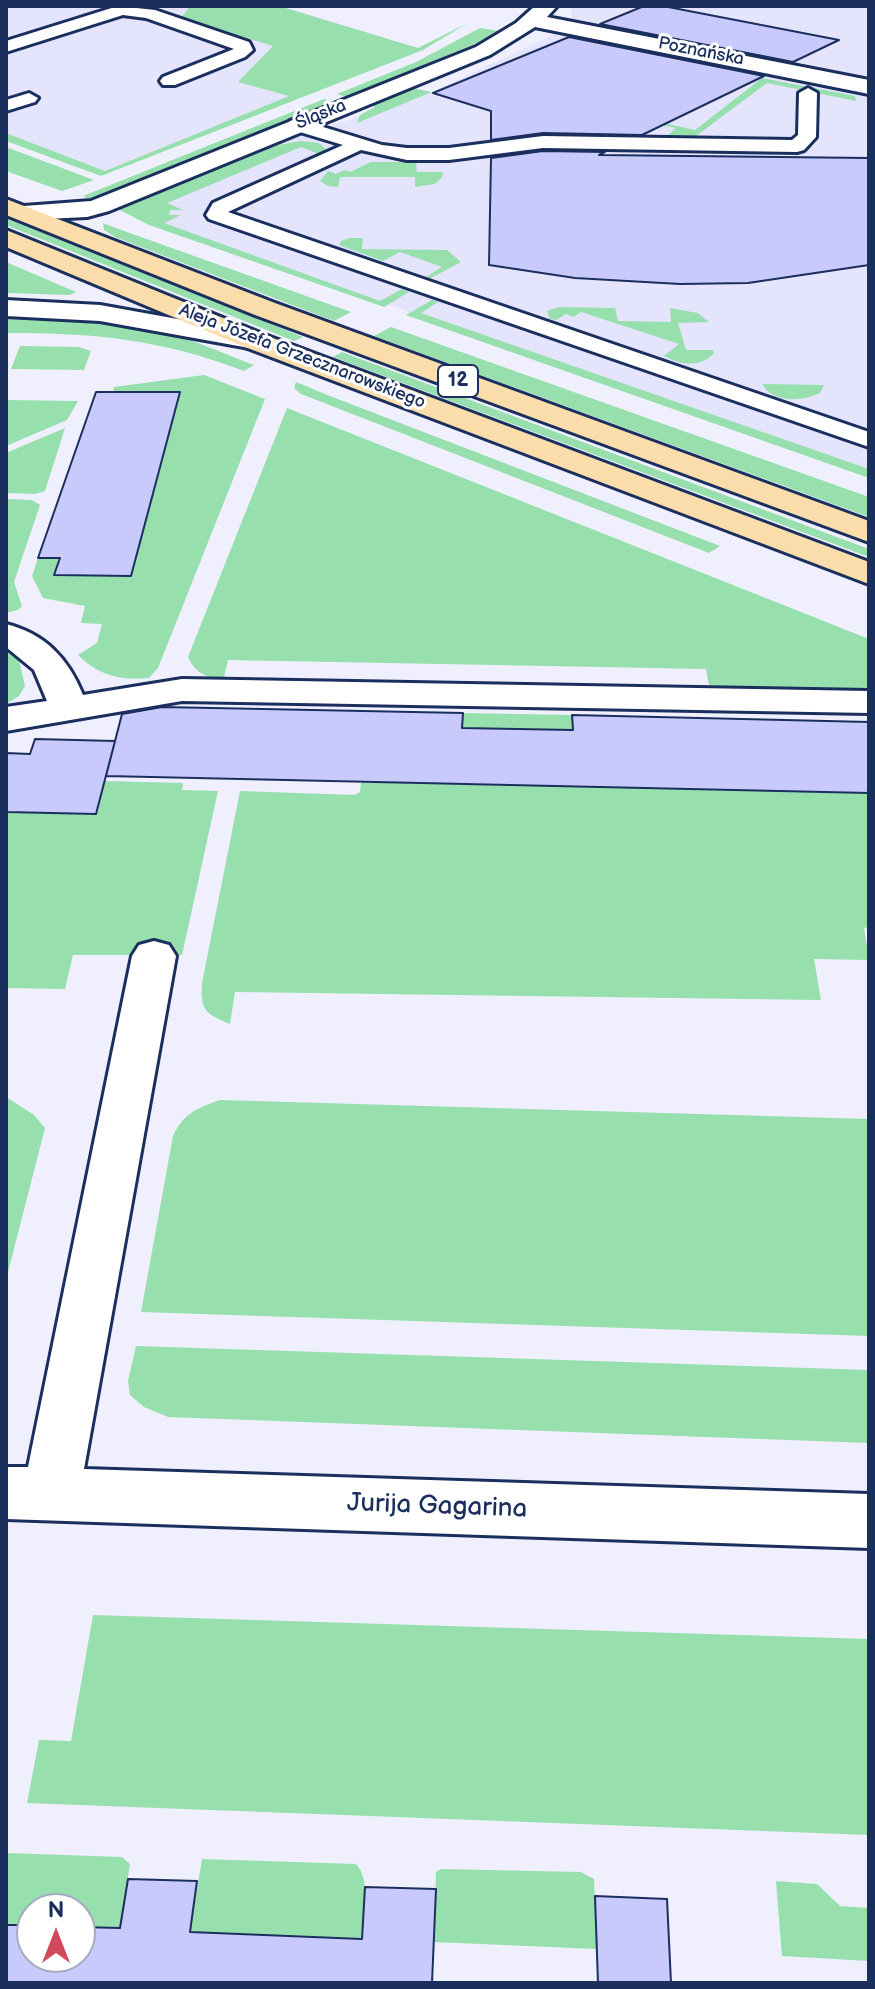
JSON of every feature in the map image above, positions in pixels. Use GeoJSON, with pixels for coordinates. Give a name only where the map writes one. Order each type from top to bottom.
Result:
{"type":"FeatureCollection","features":[{"type":"Feature","properties":{"kind":"main road","name":"Aleja Józefa Grzecznarowskiego"},"geometry":{"type":"LineString","coordinates":[[15,209],[85,224],[385,354],[869,532]]}},
{"type":"Feature","properties":{"kind":"main road","name":"Aleja Józefa Grzecznarowskiego"},"geometry":{"type":"LineString","coordinates":[[6,238],[255,341],[869,574]]}},
{"type":"Feature","properties":{"kind":"street","name":"Poznańska"},"geometry":{"type":"LineString","coordinates":[[540,13],[869,87]]}},
{"type":"Feature","properties":{"kind":"street","name":"Śląska"},"geometry":{"type":"LineString","coordinates":[[85,224],[297,125],[483,51],[540,13]]}},
{"type":"Feature","properties":{"kind":"street"},"geometry":{"type":"LineString","coordinates":[[6,308],[100,313],[255,341]]}},
{"type":"Feature","properties":{"kind":"street"},"geometry":{"type":"LineString","coordinates":[[6,635],[21,639],[37,649],[65,692],[68,709]]}},
{"type":"Feature","properties":{"kind":"street"},"geometry":{"type":"LineString","coordinates":[[6,719],[182,690],[869,702]]}},
{"type":"Feature","properties":{"kind":"street"},"geometry":{"type":"LineString","coordinates":[[28,1493],[154,956]]}},
{"type":"Feature","properties":{"kind":"street","name":"Jurija Gagarina"},"geometry":{"type":"LineString","coordinates":[[28,1493],[869,1521]]}},
{"type":"Feature","properties":{"kind":"lane"},"geometry":{"type":"LineString","coordinates":[[6,47],[122,10],[149,13],[243,46],[244,50],[239,53],[169,81]]}},
{"type":"Feature","properties":{"kind":"lane"},"geometry":{"type":"LineString","coordinates":[[297,125],[388,152],[429,154],[543,142],[797,146],[807,137],[808,93]]}},
{"type":"Feature","properties":{"kind":"lane"},"geometry":{"type":"LineString","coordinates":[[6,106],[29,98]]}},
{"type":"Feature","properties":{"kind":"lane"},"geometry":{"type":"LineString","coordinates":[[360,144],[220,207],[216,215],[869,440]]}},
{"type":"Feature","properties":{"kind":"shaded area"},"geometry":{"type":"Polygon","coordinates":[[[6,6],[279,6],[411,46],[105,171],[6,133],[6,6]]]}},
{"type":"Feature","properties":{"kind":"shaded area"},"geometry":{"type":"Polygon","coordinates":[[[572,6],[869,6],[869,477],[122,209],[268,147],[432,92],[553,35],[571,18],[572,6]]]}},
{"type":"Feature","properties":{"kind":"green space"},"geometry":{"type":"Polygon","coordinates":[[[190,6],[279,6],[418,48],[468,23],[423,50],[101,176],[6,141],[6,133],[105,171],[289,96],[238,82],[273,46],[181,18],[190,6]]]}},
{"type":"Feature","properties":{"kind":"green space"},"geometry":{"type":"Polygon","coordinates":[[[480,28],[500,31],[346,97],[337,94],[416,62],[480,28]]]}},
{"type":"Feature","properties":{"kind":"green space"},"geometry":{"type":"Polygon","coordinates":[[[762,78],[855,96],[856,101],[767,83],[696,136],[666,137],[676,128],[572,106],[577,104],[695,130],[762,78]]]}},
{"type":"Feature","properties":{"kind":"green space"},"geometry":{"type":"Polygon","coordinates":[[[412,88],[432,92],[357,123],[360,115],[375,107],[371,105],[412,88]]]}},
{"type":"Feature","properties":{"kind":"green space"},"geometry":{"type":"Polygon","coordinates":[[[324,99],[331,102],[90,199],[83,196],[324,99]]]}},
{"type":"Feature","properties":{"kind":"green space"},"geometry":{"type":"Polygon","coordinates":[[[300,141],[319,143],[326,149],[319,154],[301,147],[167,203],[183,210],[170,210],[169,215],[181,215],[164,223],[380,301],[402,289],[409,292],[384,307],[149,225],[118,209],[268,147],[300,141]]]}},
{"type":"Feature","properties":{"kind":"green space"},"geometry":{"type":"Polygon","coordinates":[[[6,147],[94,180],[62,191],[6,171],[6,147]]]}},
{"type":"Feature","properties":{"kind":"green space"},"geometry":{"type":"Polygon","coordinates":[[[371,162],[416,162],[417,172],[443,172],[435,184],[415,187],[415,177],[340,177],[338,187],[320,181],[328,171],[336,174],[345,170],[350,172],[371,162]]]}},
{"type":"Feature","properties":{"kind":"green space"},"geometry":{"type":"Polygon","coordinates":[[[6,218],[303,337],[294,341],[6,225],[6,218]]]}},
{"type":"Feature","properties":{"kind":"green space"},"geometry":{"type":"Polygon","coordinates":[[[103,223],[351,312],[334,321],[115,237],[104,230],[103,223]]]}},
{"type":"Feature","properties":{"kind":"green space"},"geometry":{"type":"Polygon","coordinates":[[[349,238],[363,238],[362,249],[447,250],[461,262],[431,278],[426,277],[442,267],[400,252],[383,261],[339,245],[349,238]]]}},
{"type":"Feature","properties":{"kind":"green space"},"geometry":{"type":"Polygon","coordinates":[[[6,262],[76,292],[70,295],[6,293],[6,262]]]}},
{"type":"Feature","properties":{"kind":"green space"},"geometry":{"type":"Polygon","coordinates":[[[432,300],[438,302],[421,313],[869,469],[869,478],[406,315],[432,300]]]}},
{"type":"Feature","properties":{"kind":"green space"},"geometry":{"type":"Polygon","coordinates":[[[559,307],[615,308],[618,321],[671,322],[670,308],[698,313],[709,322],[678,323],[686,350],[713,350],[714,353],[697,363],[677,361],[664,356],[679,344],[581,312],[573,317],[566,314],[556,320],[550,319],[547,311],[559,307]]]}},
{"type":"Feature","properties":{"kind":"green space"},"geometry":{"type":"Polygon","coordinates":[[[6,313],[91,318],[142,326],[185,338],[254,365],[244,371],[184,352],[127,340],[69,334],[6,333],[6,313]]]}},
{"type":"Feature","properties":{"kind":"green space"},"geometry":{"type":"Polygon","coordinates":[[[391,327],[869,497],[869,517],[374,336],[391,327]]]}},
{"type":"Feature","properties":{"kind":"green space"},"geometry":{"type":"Polygon","coordinates":[[[20,346],[79,347],[91,351],[84,370],[11,369],[20,346]]]}},
{"type":"Feature","properties":{"kind":"green space"},"geometry":{"type":"Polygon","coordinates":[[[342,352],[869,549],[869,557],[333,357],[342,352]]]}},
{"type":"Feature","properties":{"kind":"green space"},"geometry":{"type":"Polygon","coordinates":[[[204,375],[265,399],[158,668],[149,678],[110,675],[78,655],[97,643],[102,624],[81,623],[85,606],[43,598],[32,576],[38,558],[60,558],[55,575],[131,575],[179,393],[113,392],[114,387],[204,375]]]}},
{"type":"Feature","properties":{"kind":"green space"},"geometry":{"type":"Polygon","coordinates":[[[296,382],[720,546],[709,553],[301,394],[294,388],[296,382]]]}},
{"type":"Feature","properties":{"kind":"green space"},"geometry":{"type":"Polygon","coordinates":[[[762,384],[824,385],[820,393],[813,396],[788,399],[773,395],[762,384]]]}},
{"type":"Feature","properties":{"kind":"green space"},"geometry":{"type":"Polygon","coordinates":[[[6,400],[78,401],[67,420],[6,446],[6,400]]]}},
{"type":"Feature","properties":{"kind":"green space"},"geometry":{"type":"Polygon","coordinates":[[[287,408],[869,639],[869,692],[710,691],[706,669],[228,660],[223,681],[206,676],[194,667],[188,657],[287,408]]]}},
{"type":"Feature","properties":{"kind":"green space"},"geometry":{"type":"Polygon","coordinates":[[[65,428],[45,491],[35,494],[6,493],[6,453],[65,428]]]}},
{"type":"Feature","properties":{"kind":"green space"},"geometry":{"type":"Polygon","coordinates":[[[6,499],[32,500],[40,505],[14,582],[22,606],[6,613],[6,499]]]}},
{"type":"Feature","properties":{"kind":"green space"},"geometry":{"type":"Polygon","coordinates":[[[6,650],[19,660],[25,686],[19,696],[6,704],[6,650]]]}},
{"type":"Feature","properties":{"kind":"green space"},"geometry":{"type":"Polygon","coordinates":[[[463,713],[572,715],[573,730],[462,728],[463,713]]]}},
{"type":"Feature","properties":{"kind":"green space"},"geometry":{"type":"Polygon","coordinates":[[[104,781],[183,783],[182,790],[218,791],[182,955],[73,955],[65,989],[6,988],[6,812],[95,814],[104,781]]]}},
{"type":"Feature","properties":{"kind":"green space"},"geometry":{"type":"Polygon","coordinates":[[[361,782],[869,793],[869,927],[864,928],[869,960],[814,959],[821,1000],[235,992],[230,1024],[215,1017],[204,1006],[202,983],[240,791],[355,795],[360,792],[361,782]]]}},
{"type":"Feature","properties":{"kind":"green space"},"geometry":{"type":"Polygon","coordinates":[[[6,1097],[34,1115],[45,1128],[6,1280],[6,1097]]]}},
{"type":"Feature","properties":{"kind":"green space"},"geometry":{"type":"Polygon","coordinates":[[[220,1100],[869,1119],[869,1336],[141,1312],[173,1136],[181,1122],[192,1113],[220,1100]]]}},
{"type":"Feature","properties":{"kind":"green space"},"geometry":{"type":"Polygon","coordinates":[[[136,1346],[869,1370],[869,1443],[168,1417],[144,1407],[130,1395],[128,1381],[136,1346]]]}},
{"type":"Feature","properties":{"kind":"green space"},"geometry":{"type":"Polygon","coordinates":[[[93,1615],[869,1639],[869,1835],[27,1803],[39,1740],[71,1741],[93,1615]]]}},
{"type":"Feature","properties":{"kind":"green space"},"geometry":{"type":"Polygon","coordinates":[[[6,1853],[122,1857],[130,1864],[120,1928],[96,1927],[96,1893],[16,1893],[16,1925],[6,1925],[6,1853]]]}},
{"type":"Feature","properties":{"kind":"green space"},"geometry":{"type":"Polygon","coordinates":[[[202,1859],[356,1864],[365,1889],[362,1939],[190,1932],[202,1859]]]}},
{"type":"Feature","properties":{"kind":"green space"},"geometry":{"type":"Polygon","coordinates":[[[441,1869],[581,1872],[594,1879],[597,1949],[434,1942],[436,1872],[441,1869]]]}},
{"type":"Feature","properties":{"kind":"green space"},"geometry":{"type":"Polygon","coordinates":[[[776,1881],[817,1884],[840,1906],[869,1908],[869,1961],[782,1956],[776,1881]]]}},
{"type":"Feature","properties":{"kind":"building"},"geometry":{"type":"Polygon","coordinates":[[[644,6],[663,6],[839,40],[793,62],[600,24],[644,6]]]}},
{"type":"Feature","properties":{"kind":"building"},"geometry":{"type":"Polygon","coordinates":[[[569,37],[764,76],[642,135],[543,133],[491,140],[491,111],[433,93],[569,37]]]}},
{"type":"Feature","properties":{"kind":"building"},"geometry":{"type":"Polygon","coordinates":[[[543,151],[605,152],[599,155],[869,158],[869,265],[748,283],[680,284],[575,278],[489,265],[491,158],[543,151]]]}},
{"type":"Feature","properties":{"kind":"building"},"geometry":{"type":"Polygon","coordinates":[[[96,392],[180,392],[131,576],[54,575],[60,558],[38,558],[96,392]]]}},
{"type":"Feature","properties":{"kind":"building"},"geometry":{"type":"Polygon","coordinates":[[[162,707],[463,713],[462,728],[573,730],[572,715],[869,722],[869,793],[106,776],[122,714],[162,707]]]}},
{"type":"Feature","properties":{"kind":"building"},"geometry":{"type":"Polygon","coordinates":[[[35,739],[115,741],[96,814],[6,812],[6,753],[30,754],[35,739]]]}},
{"type":"Feature","properties":{"kind":"building"},"geometry":{"type":"Polygon","coordinates":[[[128,1879],[197,1881],[190,1932],[362,1939],[365,1887],[436,1889],[432,1983],[6,1983],[6,1925],[16,1925],[16,1973],[96,1973],[96,1927],[120,1928],[128,1879]]]}},
{"type":"Feature","properties":{"kind":"building"},"geometry":{"type":"Polygon","coordinates":[[[595,1896],[667,1899],[671,1983],[598,1983],[595,1896]]]}}]}
